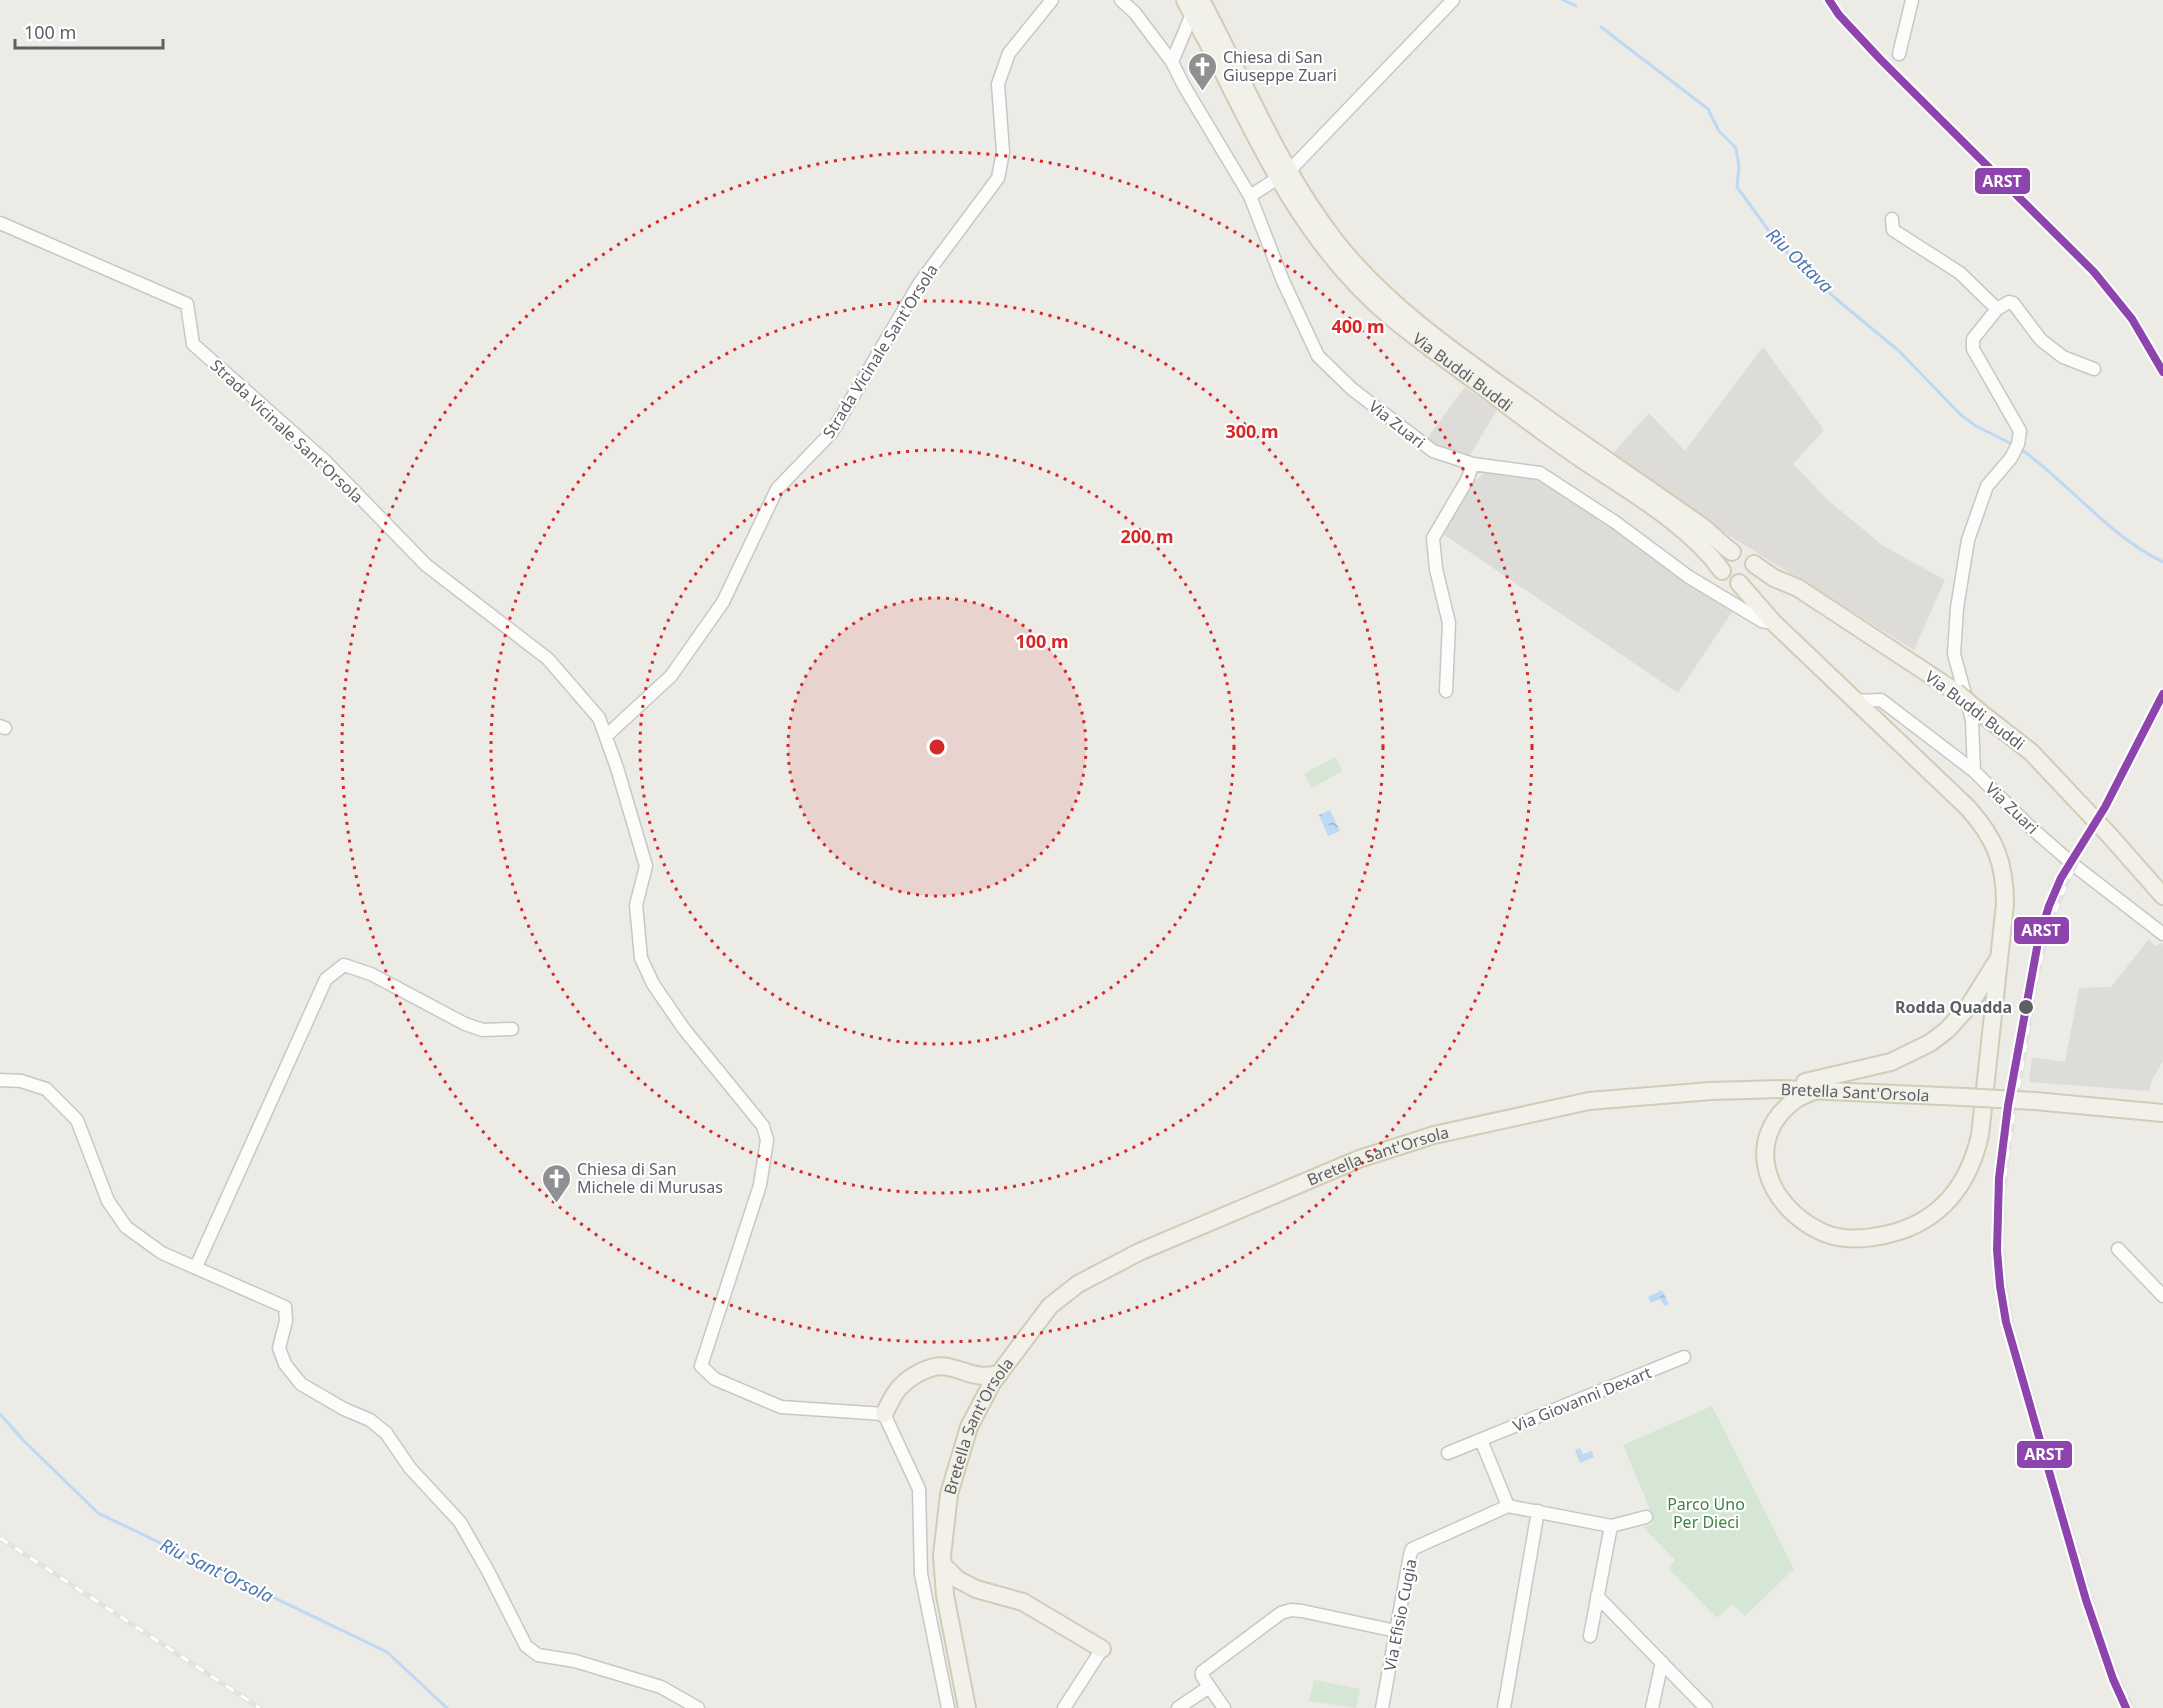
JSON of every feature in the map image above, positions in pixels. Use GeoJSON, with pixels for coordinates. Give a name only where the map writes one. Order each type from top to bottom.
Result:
{"type":"FeatureCollection","features":[{"type":"Feature","properties":{"kind":"main road","name":"Via Buddi Buddi"},"geometry":{"type":"LineString","coordinates":[[1193,5],[1283,174],[1297,211],[1326,251],[1358,288],[1398,323],[1571,452],[1675,525],[1705,551],[1722,571]]}},
{"type":"Feature","properties":{"kind":"main road","name":"Via Buddi Buddi"},"geometry":{"type":"LineString","coordinates":[[1283,174],[1365,276],[1395,305],[1502,385],[1658,497],[1700,524],[1732,552]]}},
{"type":"Feature","properties":{"kind":"main road"},"geometry":{"type":"LineString","coordinates":[[1739,583],[1749,578],[1754,564],[1746,553],[1732,552],[1725,557],[1722,571],[1729,580],[1739,583],[1774,623],[1968,808],[1988,834],[2003,870],[2005,904],[1990,1051],[1976,1152],[1964,1181],[1937,1212],[1905,1231],[1864,1239],[1843,1238],[1822,1233],[1804,1223],[1791,1212],[1770,1182],[1765,1168],[1764,1154],[1767,1140],[1772,1126],[1786,1108],[1797,1099],[1819,1089]]}},
{"type":"Feature","properties":{"kind":"main road","name":"Via Buddi Buddi"},"geometry":{"type":"LineString","coordinates":[[1754,564],[1774,578],[1798,588],[1956,692],[2031,753],[2163,896]]}},
{"type":"Feature","properties":{"kind":"main road"},"geometry":{"type":"LineString","coordinates":[[1783,1089],[1891,1062],[1930,1043],[1947,1030],[1969,1006],[1999,958]]}},
{"type":"Feature","properties":{"kind":"main road","name":"Bretella Sant'Orsola"},"geometry":{"type":"LineString","coordinates":[[967,1708],[948,1614],[943,1565],[949,1494],[969,1426],[999,1374],[1050,1306],[1078,1284],[1139,1252],[1359,1159],[1408,1142],[1589,1101],[1711,1091],[1819,1089],[2035,1101],[2163,1113]]}},
{"type":"Feature","properties":{"kind":"main road"},"geometry":{"type":"LineString","coordinates":[[884,1414],[900,1386],[932,1368],[943,1366],[983,1377],[999,1374]]}},
{"type":"Feature","properties":{"kind":"main road"},"geometry":{"type":"LineString","coordinates":[[962,1372],[978,1388],[982,1401]]}},
{"type":"Feature","properties":{"kind":"main road"},"geometry":{"type":"LineString","coordinates":[[943,1565],[957,1579],[976,1588],[1023,1602],[1102,1649]]}},
{"type":"Feature","properties":{"kind":"main road"},"geometry":{"type":"LineString","coordinates":[[948,1614],[957,1596],[976,1588]]}},
{"type":"Feature","properties":{"kind":"street","name":"Strada Vicinale Sant'Orsola"},"geometry":{"type":"LineString","coordinates":[[606,736],[671,676],[723,602],[777,489],[832,432],[919,284],[998,178],[1003,152],[998,84],[1009,53],[1052,0]]}},
{"type":"Feature","properties":{"kind":"street","name":"Via Zuari"},"geometry":{"type":"LineString","coordinates":[[1121,0],[1135,13],[1172,62],[1250,196],[1283,281],[1318,356],[1352,389],[1432,451],[1473,464],[1540,473],[1615,522],[1689,577],[1762,621],[1774,623]]}},
{"type":"Feature","properties":{"kind":"street"},"geometry":{"type":"LineString","coordinates":[[1250,196],[1283,174],[1453,0]]}},
{"type":"Feature","properties":{"kind":"street"},"geometry":{"type":"LineString","coordinates":[[1899,54],[1912,0]]}},
{"type":"Feature","properties":{"kind":"street"},"geometry":{"type":"LineString","coordinates":[[1172,62],[1193,5]]}},
{"type":"Feature","properties":{"kind":"street"},"geometry":{"type":"LineString","coordinates":[[1892,219],[1893,230],[1960,273],[1997,309]]}},
{"type":"Feature","properties":{"kind":"street","name":"Strada Vicinale Sant'Orsola"},"geometry":{"type":"LineString","coordinates":[[0,223],[187,304],[193,344],[324,460],[426,565],[548,659],[599,718],[618,768],[646,866],[636,905],[641,958],[653,984],[684,1029],[763,1126],[767,1140],[760,1185],[701,1366],[715,1379],[781,1407],[884,1414]]}},
{"type":"Feature","properties":{"kind":"street"},"geometry":{"type":"LineString","coordinates":[[1974,771],[1972,720],[1954,654],[1957,608],[1968,540],[1987,486],[2011,458],[2018,444],[2020,431],[1973,349],[1973,339],[1997,309],[2009,302],[2013,303],[2041,340],[2063,357],[2094,369]]}},
{"type":"Feature","properties":{"kind":"street"},"geometry":{"type":"LineString","coordinates":[[1446,691],[1449,622],[1436,569],[1433,538],[1467,480],[1473,464]]}},
{"type":"Feature","properties":{"kind":"street","name":"Via Zuari"},"geometry":{"type":"LineString","coordinates":[[1855,701],[1881,700],[1974,771],[2029,826],[2075,866],[2163,934]]}},
{"type":"Feature","properties":{"kind":"street"},"geometry":{"type":"LineString","coordinates":[[196,1267],[326,979],[344,965],[371,974],[465,1024],[483,1030],[512,1029]]}},
{"type":"Feature","properties":{"kind":"street"},"geometry":{"type":"LineString","coordinates":[[0,1080],[21,1081],[46,1089],[77,1120],[108,1201],[126,1227],[162,1253],[285,1307],[286,1321],[279,1348],[285,1364],[301,1384],[344,1409],[370,1420],[386,1433],[410,1468],[460,1522],[526,1646],[538,1655],[575,1660],[661,1687],[698,1708]]}},
{"type":"Feature","properties":{"kind":"street"},"geometry":{"type":"LineString","coordinates":[[2118,1250],[2163,1296]]}},
{"type":"Feature","properties":{"kind":"street","name":"Via Giovanni Dexart"},"geometry":{"type":"LineString","coordinates":[[1448,1453],[1684,1357]]}},
{"type":"Feature","properties":{"kind":"street"},"geometry":{"type":"LineString","coordinates":[[884,1414],[919,1489],[921,1574],[948,1708]]}},
{"type":"Feature","properties":{"kind":"street"},"geometry":{"type":"LineString","coordinates":[[1481,1440],[1508,1506],[1611,1526],[1646,1517]]}},
{"type":"Feature","properties":{"kind":"street","name":"Via Efisio Cugia"},"geometry":{"type":"LineString","coordinates":[[1382,1708],[1413,1549],[1508,1506]]}},
{"type":"Feature","properties":{"kind":"street"},"geometry":{"type":"LineString","coordinates":[[1504,1708],[1538,1510]]}},
{"type":"Feature","properties":{"kind":"street"},"geometry":{"type":"LineString","coordinates":[[1590,1636],[1611,1526]]}},
{"type":"Feature","properties":{"kind":"street"},"geometry":{"type":"LineString","coordinates":[[1597,1596],[1706,1708]]}},
{"type":"Feature","properties":{"kind":"street"},"geometry":{"type":"LineString","coordinates":[[1224,1708],[1202,1676],[1202,1672],[1281,1613],[1291,1610],[1302,1611],[1396,1631]]}},
{"type":"Feature","properties":{"kind":"street"},"geometry":{"type":"LineString","coordinates":[[1064,1708],[1102,1649]]}},
{"type":"Feature","properties":{"kind":"street"},"geometry":{"type":"LineString","coordinates":[[1652,1708],[1662,1662]]}},
{"type":"Feature","properties":{"kind":"street"},"geometry":{"type":"LineString","coordinates":[[1178,1708],[1209,1687]]}},
{"type":"Feature","properties":{"kind":"shaded area"},"geometry":{"type":"Polygon","coordinates":[[[1763,347],[1824,430],[1793,464],[1828,500],[1882,545],[1945,580],[1914,650],[1607,460],[1649,413],[1685,451],[1763,347]]]}},
{"type":"Feature","properties":{"kind":"shaded area"},"geometry":{"type":"Polygon","coordinates":[[[1465,387],[1497,410],[1467,460],[1426,440],[1465,387]]]}},
{"type":"Feature","properties":{"kind":"shaded area"},"geometry":{"type":"Polygon","coordinates":[[[1486,472],[1511,474],[1555,485],[1734,609],[1678,693],[1440,532],[1468,486],[1486,472]]]}},
{"type":"Feature","properties":{"kind":"shaded area"},"geometry":{"type":"Polygon","coordinates":[[[2149,939],[2155,946],[2161,943],[2163,945],[2163,1061],[2152,1080],[2149,1091],[2029,1082],[2032,1057],[2065,1062],[2079,988],[2111,987],[2149,939]]]}},
{"type":"Feature","properties":{"kind":"green space"},"geometry":{"type":"Polygon","coordinates":[[[1335,757],[1343,771],[1312,788],[1304,774],[1335,757]]]}},
{"type":"Feature","properties":{"kind":"green space","name":"Parco Uno Per Dieci"},"geometry":{"type":"Polygon","coordinates":[[[1712,1406],[1794,1569],[1745,1616],[1732,1604],[1717,1618],[1668,1568],[1675,1560],[1643,1527],[1653,1524],[1649,1507],[1623,1445],[1712,1406]]]}},
{"type":"Feature","properties":{"kind":"green space"},"geometry":{"type":"Polygon","coordinates":[[[1314,1680],[1360,1689],[1356,1708],[1309,1701],[1314,1680]]]}},
{"type":"Feature","properties":{"kind":"water"},"geometry":{"type":"Polygon","coordinates":[[[1330,810],[1340,831],[1328,836],[1319,815],[1330,810]]]}},
{"type":"Feature","properties":{"kind":"water"},"geometry":{"type":"Polygon","coordinates":[[[1662,1290],[1669,1304],[1665,1306],[1660,1299],[1651,1303],[1648,1297],[1662,1290]]]}},
{"type":"Feature","properties":{"kind":"water"},"geometry":{"type":"Polygon","coordinates":[[[1580,1448],[1583,1454],[1592,1451],[1594,1457],[1580,1463],[1575,1450],[1580,1448]]]}},
{"type":"Feature","properties":{"kind":"waterway","name":"Riu Ottava"},"geometry":{"type":"LineString","coordinates":[[1563,0],[1576,6]]}},
{"type":"Feature","properties":{"kind":"waterway","name":"Riu Ottava"},"geometry":{"type":"LineString","coordinates":[[1601,27],[1708,109],[1719,131],[1736,148],[1739,167],[1737,187],[1777,242],[1798,264],[1899,351],[1961,415],[1976,426],[2014,445]]}},
{"type":"Feature","properties":{"kind":"waterway","name":"Riu Ottava"},"geometry":{"type":"LineString","coordinates":[[2022,450],[2125,538],[2163,562]]}},
{"type":"Feature","properties":{"kind":"waterway","name":"Riu Sant'Orsola"},"geometry":{"type":"LineString","coordinates":[[0,1414],[24,1441],[98,1513],[387,1652],[447,1708]]}},
{"type":"Feature","properties":{"kind":"railway"},"geometry":{"type":"LineString","coordinates":[[2105,806],[2060,899],[2039,968],[2006,1167],[2003,1201],[2003,1269],[2016,1341],[2091,1599],[2117,1676],[2132,1708]]}},
{"type":"Feature","properties":{"kind":"railway"},"geometry":{"type":"LineString","coordinates":[[0,1538],[260,1708]]}},
{"type":"Feature","properties":{"kind":"transit line","name":"ARST"},"geometry":{"type":"LineString","coordinates":[[1829,0],[1839,15],[1881,60],[2094,272],[2132,319],[2163,372]]}},
{"type":"Feature","properties":{"kind":"transit line","name":"ARST"},"geometry":{"type":"LineString","coordinates":[[2126,1708],[2113,1679],[2086,1600],[2006,1322],[1997,1250],[1999,1178],[2008,1106],[2038,942],[2049,906],[2061,878],[2105,807],[2163,694]]}},
{"type":"Feature","properties":{"kind":"place","name":"Chiesa di San Giuseppe Zuari"},"geometry":{"type":"Point","coordinates":[1202,92]}},
{"type":"Feature","properties":{"kind":"place","name":"Rodda Quadda"},"geometry":{"type":"Point","coordinates":[2026,1007]}},
{"type":"Feature","properties":{"kind":"place","name":"Chiesa di San Michele di Murusas"},"geometry":{"type":"Point","coordinates":[556,1204]}}]}
